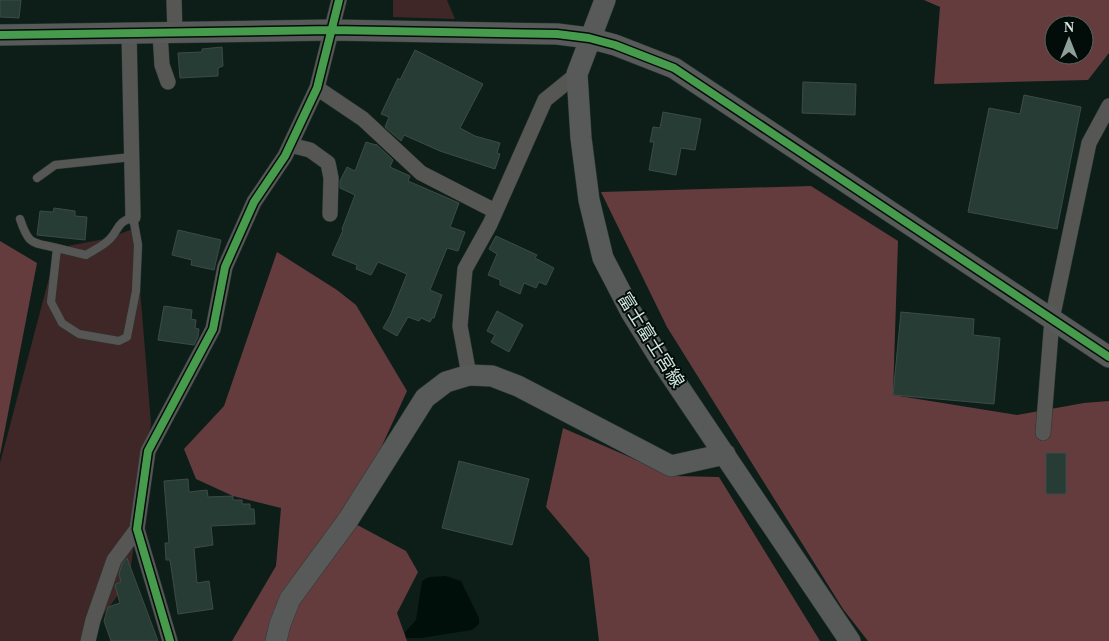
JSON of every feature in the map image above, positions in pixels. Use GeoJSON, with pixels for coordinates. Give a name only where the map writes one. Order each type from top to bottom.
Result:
{"type":"FeatureCollection","features":[{"type":"Feature","properties":{"kind":"street"},"geometry":{"type":"LineString","coordinates":[[168,82],[162,65],[174,0]]}},
{"type":"Feature","properties":{"kind":"street"},"geometry":{"type":"LineString","coordinates":[[170,641],[137,529],[144,466],[148,451],[213,329],[225,267],[254,202],[285,156],[317,88],[339,0]]}},
{"type":"Feature","properties":{"kind":"street","name":"富士富士宮線"},"geometry":{"type":"LineString","coordinates":[[605,0],[589,38],[577,74],[589,200],[603,258],[631,312],[662,362],[850,641]]}},
{"type":"Feature","properties":{"kind":"street"},"geometry":{"type":"LineString","coordinates":[[0,35],[332,30],[557,34],[589,38],[615,45],[674,68],[1109,357]]}},
{"type":"Feature","properties":{"kind":"street"},"geometry":{"type":"LineString","coordinates":[[129,32],[133,217]]}},
{"type":"Feature","properties":{"kind":"street"},"geometry":{"type":"LineString","coordinates":[[469,376],[460,326],[465,269],[495,210],[546,100],[577,74]]}},
{"type":"Feature","properties":{"kind":"street"},"geometry":{"type":"LineString","coordinates":[[317,88],[363,119],[421,173],[495,210]]}},
{"type":"Feature","properties":{"kind":"street"},"geometry":{"type":"LineString","coordinates":[[1043,433],[1052,319],[1089,143],[1109,106]]}},
{"type":"Feature","properties":{"kind":"street"},"geometry":{"type":"LineString","coordinates":[[290,145],[310,150],[328,163],[331,178],[330,214]]}},
{"type":"Feature","properties":{"kind":"street"},"geometry":{"type":"LineString","coordinates":[[276,641],[280,624],[290,599],[348,520],[425,398],[446,382],[469,376],[492,376],[518,386],[671,466],[725,454]]}},
{"type":"Feature","properties":{"kind":"street"},"geometry":{"type":"LineString","coordinates":[[88,641],[93,620],[114,560],[137,529]]}},
{"type":"Feature","properties":{"kind":"lane"},"geometry":{"type":"LineString","coordinates":[[36,178],[55,165],[132,157]]}},
{"type":"Feature","properties":{"kind":"lane"},"geometry":{"type":"LineString","coordinates":[[20,219],[26,236],[31,242],[57,248],[86,255],[110,238],[121,222],[133,217],[138,245],[136,291],[127,337],[120,341],[79,334],[62,323],[51,302],[57,248]]}},
{"type":"Feature","properties":{"kind":"shaded area"},"geometry":{"type":"Polygon","coordinates":[[[393,0],[447,0],[455,19],[393,17],[393,0]]]}},
{"type":"Feature","properties":{"kind":"shaded area"},"geometry":{"type":"Polygon","coordinates":[[[924,0],[1109,0],[1109,53],[1088,80],[934,84],[940,7],[924,0]]]}},
{"type":"Feature","properties":{"kind":"shaded area"},"geometry":{"type":"Polygon","coordinates":[[[811,186],[898,241],[893,395],[1017,415],[1084,403],[1109,401],[1109,641],[868,641],[843,609],[667,327],[601,192],[811,186]]]}},
{"type":"Feature","properties":{"kind":"shaded area"},"geometry":{"type":"Polygon","coordinates":[[[135,228],[151,423],[129,580],[84,641],[0,641],[0,463],[57,248],[110,238],[135,228]]]}},
{"type":"Feature","properties":{"kind":"shaded area"},"geometry":{"type":"Polygon","coordinates":[[[0,241],[37,263],[0,455],[0,241]]]}},
{"type":"Feature","properties":{"kind":"shaded area"},"geometry":{"type":"Polygon","coordinates":[[[277,252],[337,290],[356,305],[407,391],[348,520],[406,551],[418,572],[397,613],[407,641],[232,641],[276,566],[281,508],[233,496],[196,479],[184,449],[224,406],[277,252]]]}},
{"type":"Feature","properties":{"kind":"shaded area"},"geometry":{"type":"Polygon","coordinates":[[[563,428],[673,476],[719,477],[820,641],[599,641],[589,558],[546,507],[563,428]]]}},
{"type":"Feature","properties":{"kind":"shaded area"},"geometry":{"type":"Polygon","coordinates":[[[446,576],[461,581],[479,618],[479,624],[472,630],[421,638],[406,638],[405,632],[416,620],[422,581],[429,577],[446,576]]]}},
{"type":"Feature","properties":{"kind":"building"},"geometry":{"type":"Polygon","coordinates":[[[0,0],[21,0],[19,18],[0,17],[0,0]]]}},
{"type":"Feature","properties":{"kind":"building"},"geometry":{"type":"Polygon","coordinates":[[[222,47],[223,66],[218,68],[218,76],[180,78],[178,53],[202,52],[202,49],[222,47]]]}},
{"type":"Feature","properties":{"kind":"building"},"geometry":{"type":"Polygon","coordinates":[[[415,50],[483,84],[460,128],[475,136],[500,143],[497,153],[500,154],[495,169],[440,151],[404,135],[401,141],[385,127],[389,117],[381,114],[398,78],[400,80],[415,50]]]}},
{"type":"Feature","properties":{"kind":"building"},"geometry":{"type":"Polygon","coordinates":[[[803,82],[856,84],[855,115],[802,113],[803,82]]]}},
{"type":"Feature","properties":{"kind":"building"},"geometry":{"type":"Polygon","coordinates":[[[1024,95],[1081,107],[1057,229],[968,212],[989,108],[1020,114],[1024,95]]]}},
{"type":"Feature","properties":{"kind":"building"},"geometry":{"type":"Polygon","coordinates":[[[663,112],[701,119],[695,150],[681,148],[676,175],[649,170],[654,142],[650,142],[653,127],[660,128],[663,112]]]}},
{"type":"Feature","properties":{"kind":"building"},"geometry":{"type":"Polygon","coordinates":[[[366,142],[376,144],[393,160],[390,167],[410,176],[408,181],[459,203],[450,227],[465,232],[458,251],[447,248],[430,290],[442,295],[434,318],[430,322],[421,318],[419,321],[408,317],[397,336],[383,328],[390,316],[407,274],[378,262],[371,275],[356,269],[357,265],[332,255],[355,195],[340,188],[340,181],[347,167],[355,171],[366,142]]]}},
{"type":"Feature","properties":{"kind":"building"},"geometry":{"type":"Polygon","coordinates":[[[54,208],[75,211],[75,216],[87,217],[85,240],[37,235],[40,211],[53,212],[54,208]]]}},
{"type":"Feature","properties":{"kind":"building"},"geometry":{"type":"Polygon","coordinates":[[[178,230],[221,240],[214,270],[191,265],[192,260],[172,255],[178,230]]]}},
{"type":"Feature","properties":{"kind":"building"},"geometry":{"type":"Polygon","coordinates":[[[496,236],[537,255],[535,258],[554,268],[546,285],[539,282],[536,288],[524,283],[520,294],[500,285],[500,280],[488,275],[497,254],[489,249],[496,236]]]}},
{"type":"Feature","properties":{"kind":"building"},"geometry":{"type":"Polygon","coordinates":[[[164,306],[192,310],[191,319],[196,320],[195,328],[199,329],[194,345],[158,340],[164,306]]]}},
{"type":"Feature","properties":{"kind":"building"},"geometry":{"type":"Polygon","coordinates":[[[497,311],[523,325],[509,352],[491,342],[495,335],[487,331],[497,311]]]}},
{"type":"Feature","properties":{"kind":"building"},"geometry":{"type":"Polygon","coordinates":[[[901,312],[974,319],[973,335],[1000,338],[994,404],[893,395],[901,312]]]}},
{"type":"Feature","properties":{"kind":"building"},"geometry":{"type":"Polygon","coordinates":[[[1046,453],[1066,453],[1066,494],[1046,494],[1046,453]]]}},
{"type":"Feature","properties":{"kind":"building"},"geometry":{"type":"Polygon","coordinates":[[[459,461],[529,479],[512,545],[442,528],[459,461]]]}},
{"type":"Feature","properties":{"kind":"building"},"geometry":{"type":"Polygon","coordinates":[[[188,479],[189,492],[207,490],[208,497],[233,496],[233,500],[242,500],[242,504],[250,504],[250,509],[254,509],[255,524],[211,526],[213,545],[194,548],[197,583],[209,581],[213,609],[178,614],[170,560],[166,560],[165,543],[169,543],[164,481],[188,479]]]}},
{"type":"Feature","properties":{"kind":"building"},"geometry":{"type":"Polygon","coordinates":[[[127,558],[158,641],[111,641],[104,621],[108,607],[120,603],[115,586],[121,582],[119,574],[122,564],[127,558]]]}},
{"type":"Feature","properties":{"kind":"cycle path"},"geometry":{"type":"LineString","coordinates":[[170,641],[137,529],[148,451],[213,329],[225,267],[254,202],[285,156],[317,88],[339,0]]}},
{"type":"Feature","properties":{"kind":"cycle path"},"geometry":{"type":"LineString","coordinates":[[0,35],[332,30],[557,34],[589,38],[615,45],[674,68],[1109,357]]}}]}
